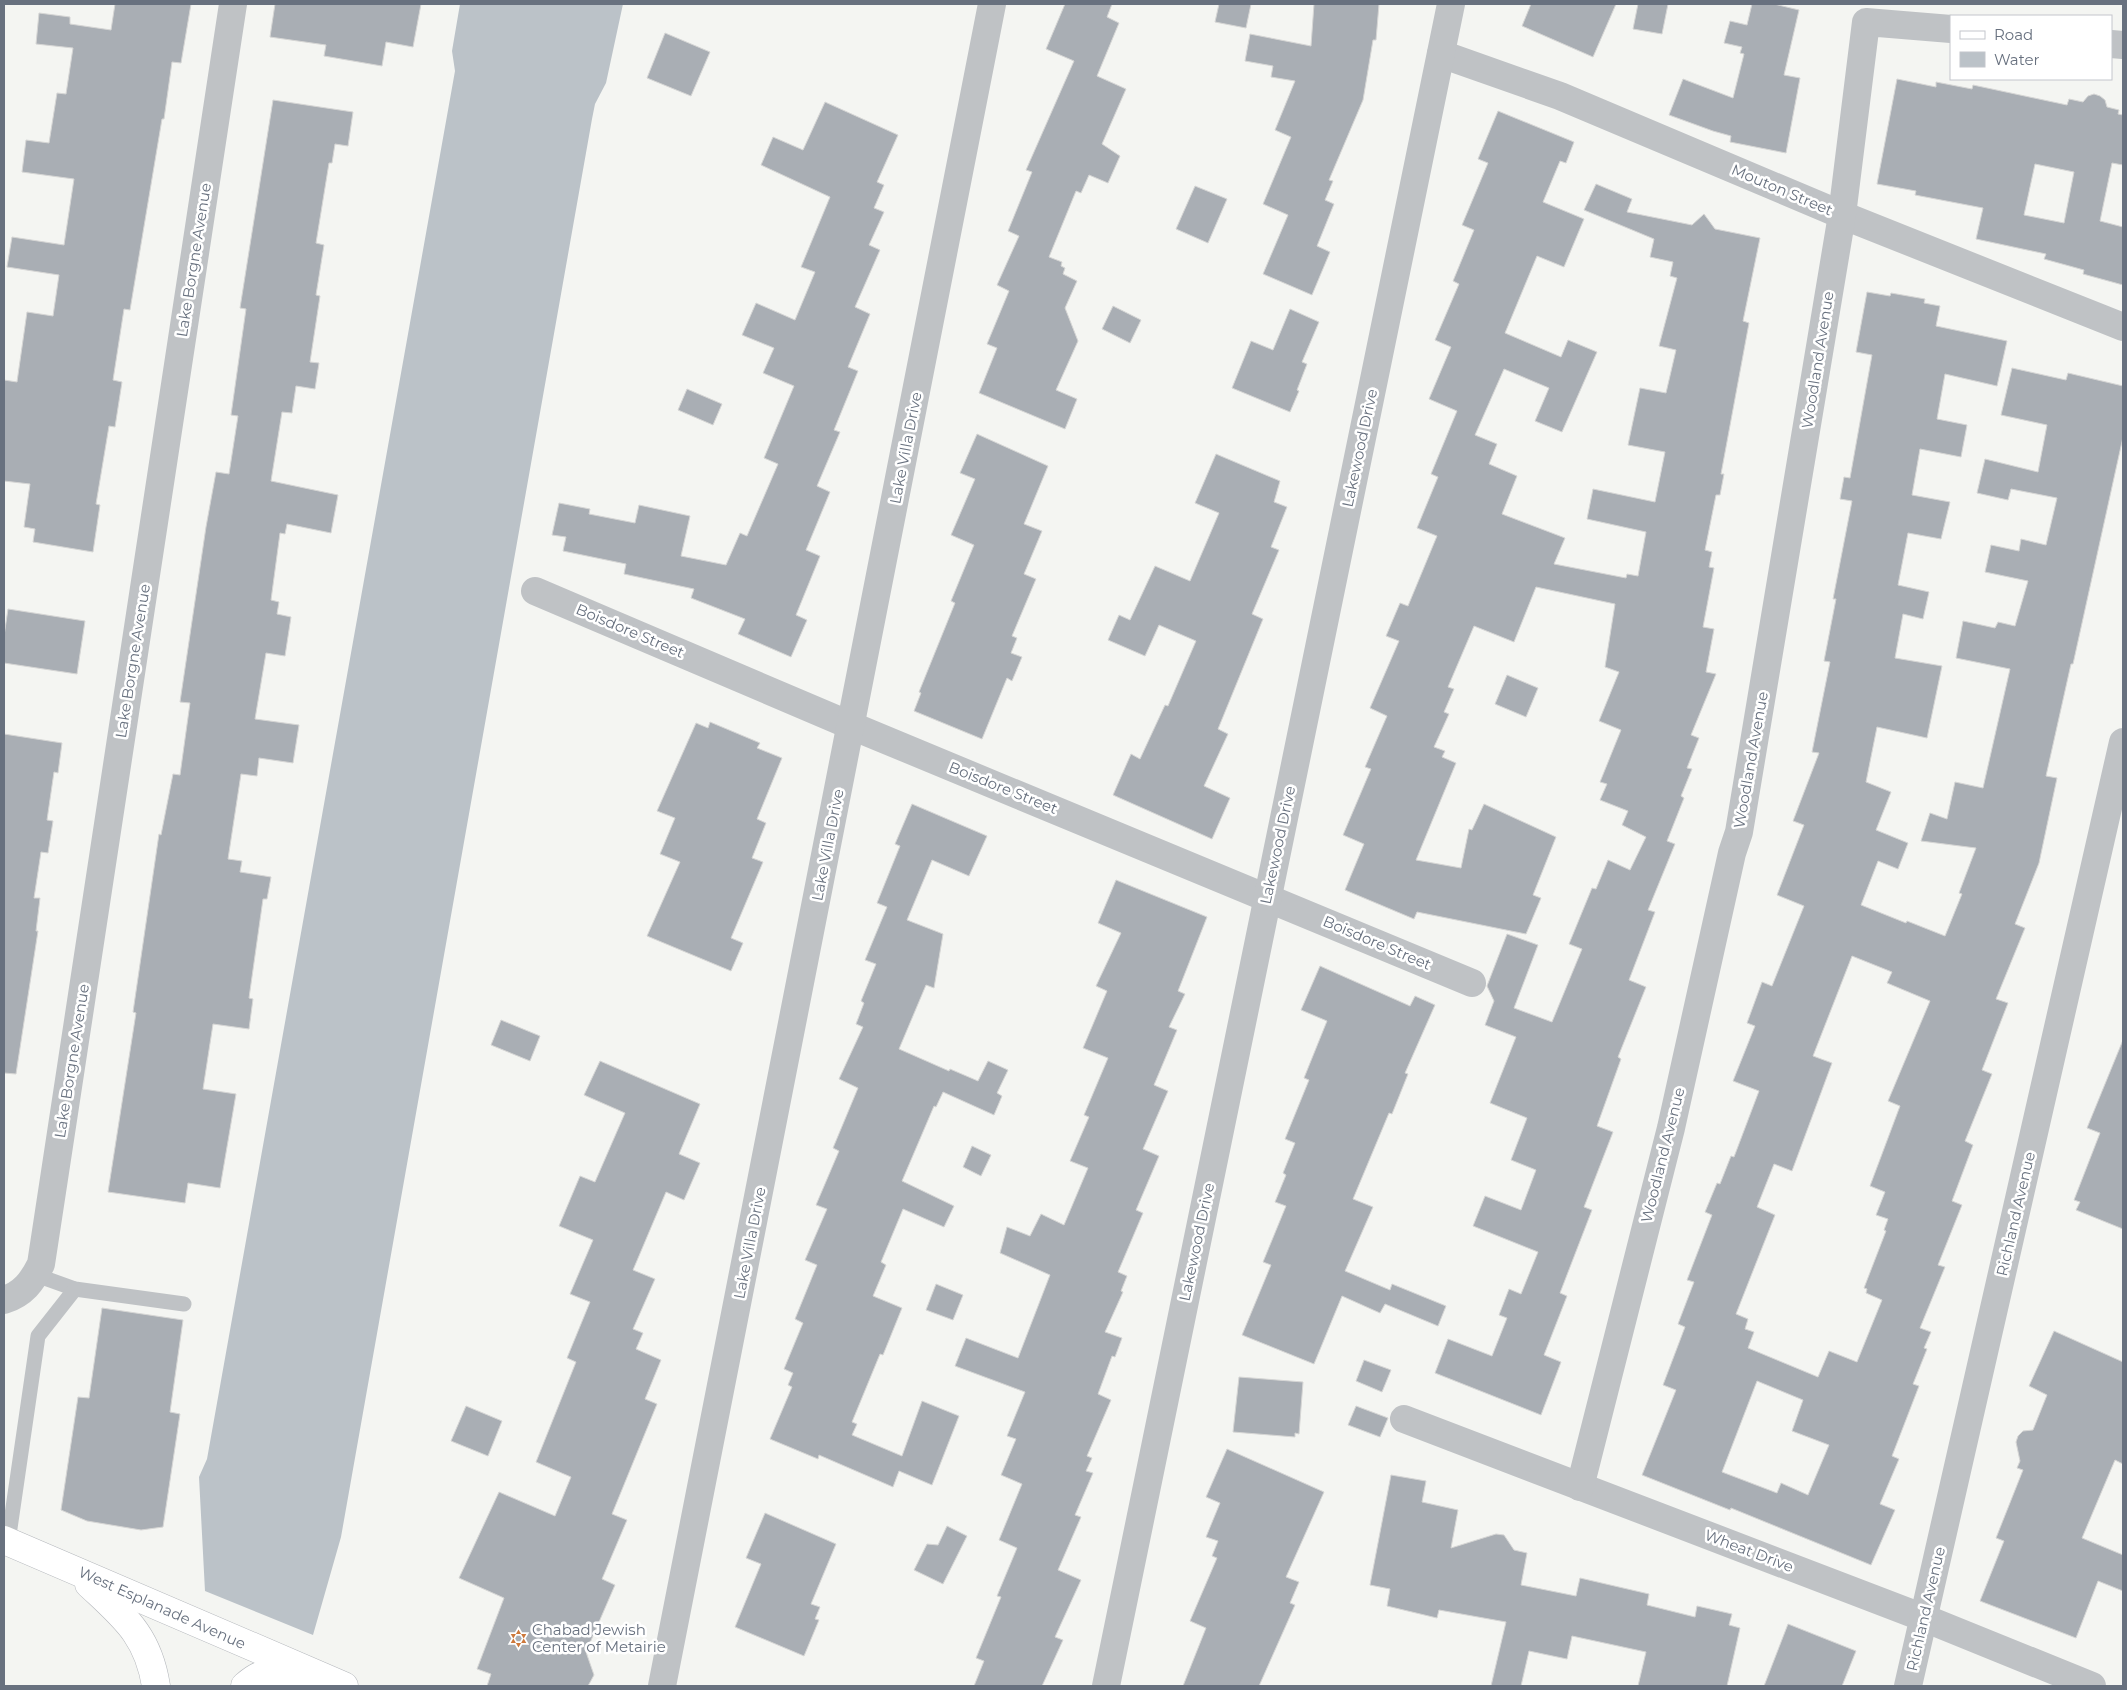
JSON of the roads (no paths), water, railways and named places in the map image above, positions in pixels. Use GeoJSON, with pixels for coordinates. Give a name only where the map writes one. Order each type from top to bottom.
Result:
{"type":"FeatureCollection","features":[{"type":"Feature","properties":{"kind":"main road","name":"West Esplanade Avenue"},"geometry":{"type":"LineString","coordinates":[[6,1541],[331,1681]]}},
{"type":"Feature","properties":{"kind":"main road"},"geometry":{"type":"LineString","coordinates":[[74,1570],[127,1621],[146,1647],[156,1686]]}},
{"type":"Feature","properties":{"kind":"main road"},"geometry":{"type":"LineString","coordinates":[[245,1686],[251,1680],[270,1671],[331,1681]]}},
{"type":"Feature","properties":{"kind":"street","name":"Lake Borgne Avenue"},"geometry":{"type":"LineString","coordinates":[[4,1300],[27,1288],[41,1264],[233,4]]}},
{"type":"Feature","properties":{"kind":"street","name":"Lake Villa Drive"},"geometry":{"type":"LineString","coordinates":[[662,1686],[852,726],[992,4]]}},
{"type":"Feature","properties":{"kind":"street","name":"Lakewood Drive"},"geometry":{"type":"LineString","coordinates":[[1106,1686],[1451,4]]}},
{"type":"Feature","properties":{"kind":"street","name":"Woodland Avenue"},"geometry":{"type":"LineString","coordinates":[[1580,1486],[1671,1128],[1732,854],[1739,832],[1842,215],[1866,22],[1950,30]]}},
{"type":"Feature","properties":{"kind":"street","name":"Mouton Street"},"geometry":{"type":"LineString","coordinates":[[1441,54],[1560,96],[1842,215],[2123,327]]}},
{"type":"Feature","properties":{"kind":"street","name":"Boisdore Street"},"geometry":{"type":"LineString","coordinates":[[535,591],[852,726],[1472,983]]}},
{"type":"Feature","properties":{"kind":"street","name":"Richland Avenue"},"geometry":{"type":"LineString","coordinates":[[1908,1686],[2123,742]]}},
{"type":"Feature","properties":{"kind":"street","name":"Wheat Drive"},"geometry":{"type":"LineString","coordinates":[[1404,1419],[1924,1618],[2092,1686]]}},
{"type":"Feature","properties":{"kind":"lane"},"geometry":{"type":"LineString","coordinates":[[36,1275],[75,1290],[184,1304]]}},
{"type":"Feature","properties":{"kind":"lane"},"geometry":{"type":"LineString","coordinates":[[6,1541],[38,1336],[75,1290]]}},
{"type":"Feature","properties":{"kind":"water"},"geometry":{"type":"Polygon","coordinates":[[[460,4],[623,4],[606,83],[595,104],[592,119],[341,1537],[313,1635],[205,1591],[199,1477],[207,1459],[455,71],[452,51],[460,4]]]}},
{"type":"Feature","properties":{"kind":"place","name":"Chabad Jewish Center of Metairie"},"geometry":{"type":"Point","coordinates":[518,1639]}}]}
